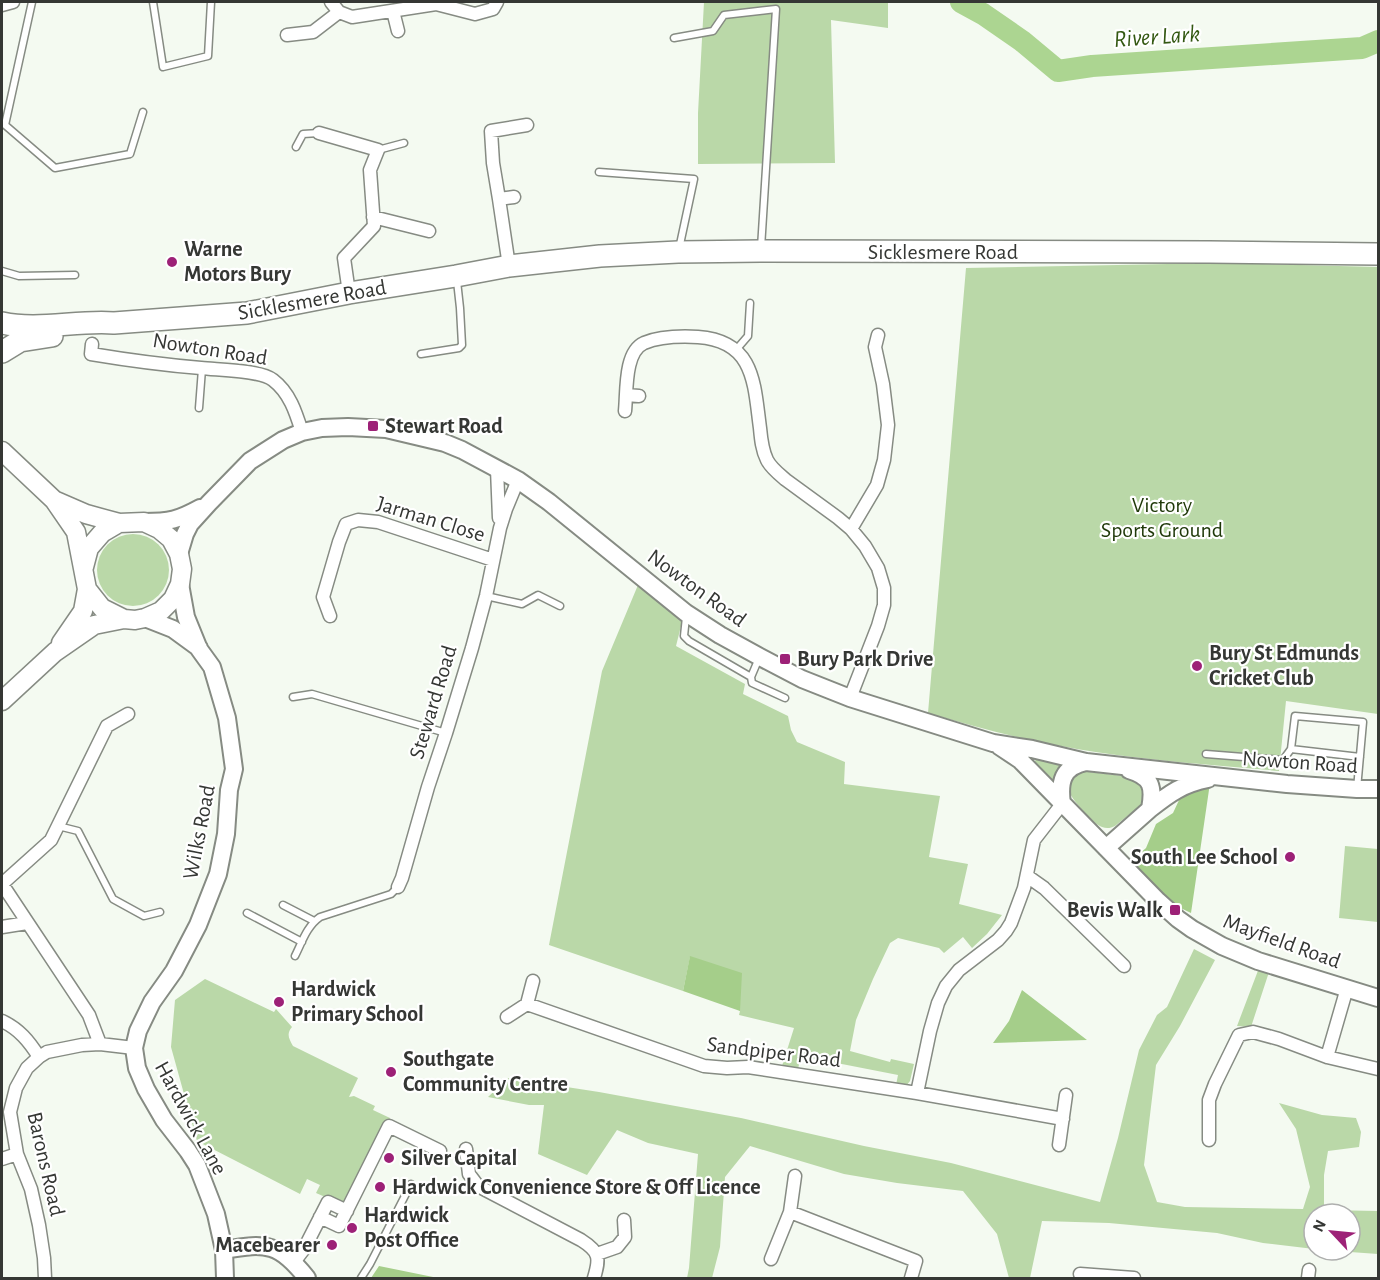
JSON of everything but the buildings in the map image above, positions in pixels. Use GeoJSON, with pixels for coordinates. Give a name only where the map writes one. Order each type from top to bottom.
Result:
{"type":"FeatureCollection","features":[{"type":"Feature","properties":{"kind":"highway","name":"Sicklesmere Road"},"geometry":{"type":"LineString","coordinates":[[2,323],[31,326],[94,321],[114,323],[247,313],[509,266],[600,256],[678,252],[1378,254]]}},
{"type":"Feature","properties":{"kind":"highway","name":"Sicklesmere Road"},"geometry":{"type":"LineString","coordinates":[[2,352],[20,341],[93,330],[114,323]]}},
{"type":"Feature","properties":{"kind":"main road"},"geometry":{"type":"LineString","coordinates":[[2,450],[54,500],[76,532],[87,589],[83,611],[55,652]]}},
{"type":"Feature","properties":{"kind":"main road"},"geometry":{"type":"LineString","coordinates":[[2,700],[55,652],[94,625],[124,619],[146,618],[161,611],[173,599],[180,584],[182,569],[179,554],[171,539],[159,529],[144,522],[119,523],[86,514],[54,500]]}},
{"type":"Feature","properties":{"kind":"main road"},"geometry":{"type":"LineString","coordinates":[[84,567],[89,548],[102,532],[119,523]]}},
{"type":"Feature","properties":{"kind":"main road"},"geometry":{"type":"LineString","coordinates":[[87,589],[102,608],[124,619]]}},
{"type":"Feature","properties":{"kind":"street"},"geometry":{"type":"LineString","coordinates":[[2,5],[13,2]]}},
{"type":"Feature","properties":{"kind":"street"},"geometry":{"type":"LineString","coordinates":[[331,2],[339,12],[352,17],[436,4],[475,14],[493,9],[497,2]]}},
{"type":"Feature","properties":{"kind":"street"},"geometry":{"type":"LineString","coordinates":[[393,11],[398,31]]}},
{"type":"Feature","properties":{"kind":"street"},"geometry":{"type":"LineString","coordinates":[[287,35],[313,32],[339,12]]}},
{"type":"Feature","properties":{"kind":"street"},"geometry":{"type":"LineString","coordinates":[[509,266],[493,163],[491,131],[527,125]]}},
{"type":"Feature","properties":{"kind":"street"},"geometry":{"type":"LineString","coordinates":[[319,133],[378,150],[370,170],[374,226],[344,258],[349,293]]}},
{"type":"Feature","properties":{"kind":"street"},"geometry":{"type":"LineString","coordinates":[[499,199],[514,197]]}},
{"type":"Feature","properties":{"kind":"street"},"geometry":{"type":"LineString","coordinates":[[373,217],[429,231]]}},
{"type":"Feature","properties":{"kind":"street"},"geometry":{"type":"LineString","coordinates":[[851,529],[877,485],[884,460],[888,425],[883,384],[875,347],[878,335]]}},
{"type":"Feature","properties":{"kind":"street"},"geometry":{"type":"LineString","coordinates":[[625,411],[633,396],[629,363],[637,347],[644,343],[661,338],[684,336],[708,338],[726,345],[743,358],[753,378],[762,447],[768,461],[777,473],[851,529],[865,546],[878,568],[884,588],[884,605],[850,698]]}},
{"type":"Feature","properties":{"kind":"street","name":"Nowton Road"},"geometry":{"type":"LineString","coordinates":[[92,344],[91,354],[202,369],[235,370],[271,378],[293,405],[302,432]]}},
{"type":"Feature","properties":{"kind":"street","name":"Nowton Road"},"geometry":{"type":"LineString","coordinates":[[179,554],[190,524],[209,503],[250,461],[283,440],[302,432],[322,428],[386,429],[445,443],[518,480],[549,501],[686,613],[720,635],[802,679],[850,698],[993,743],[1032,749],[1086,762],[1203,774],[1218,778],[1378,789]]}},
{"type":"Feature","properties":{"kind":"street","name":"Steward Road"},"geometry":{"type":"LineString","coordinates":[[497,469],[500,528]]}},
{"type":"Feature","properties":{"kind":"street","name":"Steward Road"},"geometry":{"type":"LineString","coordinates":[[398,887],[472,648],[486,596],[500,528],[518,480]]}},
{"type":"Feature","properties":{"kind":"street","name":"Nowton Road"},"geometry":{"type":"LineString","coordinates":[[144,522],[167,522],[184,517],[209,503]]}},
{"type":"Feature","properties":{"kind":"street","name":"Jarman Close"},"geometry":{"type":"LineString","coordinates":[[330,616],[323,597],[346,524],[358,520],[378,522],[494,560]]}},
{"type":"Feature","properties":{"kind":"street","name":"Wilks Road"},"geometry":{"type":"LineString","coordinates":[[134,1048],[138,1031],[152,1002],[174,971],[198,925],[218,874],[226,834],[234,769],[227,718],[212,667],[199,649],[186,617],[180,584]]}},
{"type":"Feature","properties":{"kind":"street","name":"Wilks Road"},"geometry":{"type":"LineString","coordinates":[[146,618],[173,629],[199,649]]}},
{"type":"Feature","properties":{"kind":"street"},"geometry":{"type":"LineString","coordinates":[[100,1044],[89,1015],[2,884],[51,840],[107,726],[128,714]]}},
{"type":"Feature","properties":{"kind":"street","name":"Mayfield Road"},"geometry":{"type":"LineString","coordinates":[[993,743],[1020,760],[1178,919],[1204,937],[1258,961],[1378,998]]}},
{"type":"Feature","properties":{"kind":"street"},"geometry":{"type":"LineString","coordinates":[[917,1093],[930,1031],[938,1003],[946,986],[959,970],[1006,932],[1027,876],[1034,840],[1062,804],[1060,783],[1075,765],[1086,762]]}},
{"type":"Feature","properties":{"kind":"street","name":"Nowton Road"},"geometry":{"type":"LineString","coordinates":[[1120,767],[1139,773],[1150,783],[1152,791],[1150,809]]}},
{"type":"Feature","properties":{"kind":"street","name":"Nowton Road"},"geometry":{"type":"LineString","coordinates":[[1106,848],[1171,792],[1187,784],[1218,778]]}},
{"type":"Feature","properties":{"kind":"street"},"geometry":{"type":"LineString","coordinates":[[1027,876],[1044,888],[1124,966]]}},
{"type":"Feature","properties":{"kind":"street"},"geometry":{"type":"LineString","coordinates":[[2,927],[27,923]]}},
{"type":"Feature","properties":{"kind":"street"},"geometry":{"type":"LineString","coordinates":[[507,1017],[527,1004],[533,981]]}},
{"type":"Feature","properties":{"kind":"street"},"geometry":{"type":"LineString","coordinates":[[1328,1057],[1347,988]]}},
{"type":"Feature","properties":{"kind":"street","name":"Sandpiper Road"},"geometry":{"type":"LineString","coordinates":[[527,1004],[704,1066],[748,1067],[917,1093],[1063,1119]]}},
{"type":"Feature","properties":{"kind":"street"},"geometry":{"type":"LineString","coordinates":[[2,1021],[26,1037],[39,1057],[82,1045],[100,1044],[134,1048]]}},
{"type":"Feature","properties":{"kind":"street"},"geometry":{"type":"LineString","coordinates":[[1209,1140],[1209,1100],[1239,1035],[1253,1032],[1328,1057],[1378,1070]]}},
{"type":"Feature","properties":{"kind":"street","name":"Hardwick Lane"},"geometry":{"type":"LineString","coordinates":[[134,1048],[137,1068],[146,1089],[164,1120],[196,1165],[216,1214],[224,1250],[225,1278]]}},
{"type":"Feature","properties":{"kind":"street","name":"Barons Road"},"geometry":{"type":"LineString","coordinates":[[39,1057],[27,1068],[16,1088],[10,1112],[17,1154],[31,1189],[37,1216],[45,1278]]}},
{"type":"Feature","properties":{"kind":"street"},"geometry":{"type":"LineString","coordinates":[[1059,1145],[1066,1095]]}},
{"type":"Feature","properties":{"kind":"street"},"geometry":{"type":"LineString","coordinates":[[294,1262],[304,1249],[320,1217],[339,1226],[389,1126],[440,1151]]}},
{"type":"Feature","properties":{"kind":"street"},"geometry":{"type":"LineString","coordinates":[[466,1149],[469,1174],[478,1186],[594,1249],[598,1264],[594,1278]]}},
{"type":"Feature","properties":{"kind":"street"},"geometry":{"type":"LineString","coordinates":[[2,1159],[17,1154]]}},
{"type":"Feature","properties":{"kind":"street"},"geometry":{"type":"LineString","coordinates":[[771,1259],[790,1212],[795,1176]]}},
{"type":"Feature","properties":{"kind":"street"},"geometry":{"type":"LineString","coordinates":[[790,1212],[916,1261],[911,1278]]}},
{"type":"Feature","properties":{"kind":"street"},"geometry":{"type":"LineString","coordinates":[[597,1254],[616,1247],[625,1238],[624,1220]]}},
{"type":"Feature","properties":{"kind":"street"},"geometry":{"type":"LineString","coordinates":[[224,1250],[261,1245],[273,1248],[294,1262],[307,1278]]}},
{"type":"Feature","properties":{"kind":"street"},"geometry":{"type":"LineString","coordinates":[[1080,1274],[1134,1278]]}},
{"type":"Feature","properties":{"kind":"lane"},"geometry":{"type":"LineString","coordinates":[[32,2],[3,127],[55,168],[130,154],[143,112]]}},
{"type":"Feature","properties":{"kind":"lane"},"geometry":{"type":"LineString","coordinates":[[153,2],[163,67],[208,56],[211,2]]}},
{"type":"Feature","properties":{"kind":"lane"},"geometry":{"type":"LineString","coordinates":[[674,38],[713,31],[724,15],[776,9],[761,251]]}},
{"type":"Feature","properties":{"kind":"lane"},"geometry":{"type":"LineString","coordinates":[[296,147],[303,134],[319,133]]}},
{"type":"Feature","properties":{"kind":"lane"},"geometry":{"type":"LineString","coordinates":[[378,150],[404,142]]}},
{"type":"Feature","properties":{"kind":"lane"},"geometry":{"type":"LineString","coordinates":[[599,172],[694,179],[678,252]]}},
{"type":"Feature","properties":{"kind":"lane"},"geometry":{"type":"LineString","coordinates":[[2,271],[19,276],[75,275]]}},
{"type":"Feature","properties":{"kind":"lane"},"geometry":{"type":"LineString","coordinates":[[421,354],[459,348],[462,345],[456,276]]}},
{"type":"Feature","properties":{"kind":"lane"},"geometry":{"type":"LineString","coordinates":[[735,351],[748,336],[750,303]]}},
{"type":"Feature","properties":{"kind":"lane"},"geometry":{"type":"LineString","coordinates":[[199,408],[202,369]]}},
{"type":"Feature","properties":{"kind":"lane"},"geometry":{"type":"LineString","coordinates":[[486,596],[522,604],[538,595],[560,606]]}},
{"type":"Feature","properties":{"kind":"lane"},"geometry":{"type":"LineString","coordinates":[[686,613],[684,636],[689,641],[751,677]]}},
{"type":"Feature","properties":{"kind":"lane"},"geometry":{"type":"LineString","coordinates":[[760,657],[751,677],[752,683],[785,698]]}},
{"type":"Feature","properties":{"kind":"lane"},"geometry":{"type":"LineString","coordinates":[[293,697],[312,694],[446,733]]}},
{"type":"Feature","properties":{"kind":"lane"},"geometry":{"type":"LineString","coordinates":[[1206,754],[1283,760],[1290,749],[1295,716],[1363,722],[1357,789]]}},
{"type":"Feature","properties":{"kind":"lane"},"geometry":{"type":"LineString","coordinates":[[1290,749],[1360,758]]}},
{"type":"Feature","properties":{"kind":"lane"},"geometry":{"type":"LineString","coordinates":[[57,826],[78,831],[113,899],[144,916],[160,912]]}},
{"type":"Feature","properties":{"kind":"lane"},"geometry":{"type":"LineString","coordinates":[[295,956],[314,921],[330,913],[391,894],[398,887]]}},
{"type":"Feature","properties":{"kind":"lane"},"geometry":{"type":"LineString","coordinates":[[283,905],[314,921]]}},
{"type":"Feature","properties":{"kind":"lane"},"geometry":{"type":"LineString","coordinates":[[247,913],[302,942]]}},
{"type":"Feature","properties":{"kind":"lane"},"geometry":{"type":"LineString","coordinates":[[361,1278],[411,1184]]}},
{"type":"Feature","properties":{"kind":"green space"},"geometry":{"type":"Polygon","coordinates":[[[704,2],[888,2],[888,28],[831,20],[835,163],[698,164],[698,113],[704,2]]]}},
{"type":"Feature","properties":{"kind":"green space","name":"Victory Sports Ground"},"geometry":{"type":"Polygon","coordinates":[[[1219,263],[1378,267],[1378,714],[1286,701],[1279,771],[1088,751],[1044,743],[928,713],[966,268],[1219,263]]]}},
{"type":"Feature","properties":{"kind":"green space"},"geometry":{"type":"Polygon","coordinates":[[[133,534],[147,537],[159,544],[166,556],[169,570],[166,584],[159,596],[147,603],[133,606],[119,603],[107,596],[100,584],[97,570],[100,556],[107,544],[119,537],[133,534]]]}},
{"type":"Feature","properties":{"kind":"green space"},"geometry":{"type":"Polygon","coordinates":[[[638,585],[682,622],[676,646],[745,684],[743,694],[788,716],[797,742],[845,762],[844,784],[940,796],[929,857],[968,864],[959,904],[1002,915],[972,948],[963,937],[944,953],[939,948],[898,938],[890,943],[856,1020],[850,1051],[890,1062],[891,1059],[914,1064],[910,1081],[906,1086],[896,1085],[898,1075],[801,1056],[798,1069],[782,1066],[794,1028],[739,1015],[740,1011],[690,957],[683,991],[549,945],[602,671],[638,585]]]}},
{"type":"Feature","properties":{"kind":"green space"},"geometry":{"type":"Polygon","coordinates":[[[1037,758],[1065,764],[1055,785],[1035,766],[1037,758]]]}},
{"type":"Feature","properties":{"kind":"green space"},"geometry":{"type":"Polygon","coordinates":[[[1082,771],[1131,777],[1142,785],[1144,795],[1142,804],[1115,826],[1107,828],[1100,826],[1082,810],[1070,793],[1070,781],[1082,771]]]}},
{"type":"Feature","properties":{"kind":"green space"},"geometry":{"type":"Polygon","coordinates":[[[1210,783],[1191,913],[1168,902],[1138,870],[1138,855],[1146,848],[1156,824],[1173,813],[1180,798],[1210,783]]]}},
{"type":"Feature","properties":{"kind":"green space"},"geometry":{"type":"Polygon","coordinates":[[[1345,846],[1378,849],[1378,922],[1339,918],[1345,846]]]}},
{"type":"Feature","properties":{"kind":"green space"},"geometry":{"type":"Polygon","coordinates":[[[1194,949],[1215,960],[1180,1026],[1156,1065],[1144,1165],[1157,1202],[1185,1207],[1302,1209],[1302,1248],[1263,1243],[1217,1233],[1109,1223],[1042,1221],[1030,1278],[1009,1278],[997,1234],[963,1191],[844,1174],[750,1146],[725,1177],[720,1247],[712,1278],[687,1278],[698,1154],[648,1143],[617,1130],[587,1175],[538,1154],[544,1105],[529,1105],[488,1097],[508,1078],[599,1092],[741,1118],[951,1163],[1100,1202],[1139,1050],[1157,1015],[1167,1007],[1194,949]]]}},
{"type":"Feature","properties":{"kind":"green space"},"geometry":{"type":"Polygon","coordinates":[[[690,956],[742,973],[740,1011],[683,991],[690,956]]]}},
{"type":"Feature","properties":{"kind":"green space"},"geometry":{"type":"Polygon","coordinates":[[[1259,968],[1269,972],[1251,1027],[1237,1026],[1259,968]]]}},
{"type":"Feature","properties":{"kind":"green space"},"geometry":{"type":"Polygon","coordinates":[[[205,979],[274,1012],[276,1009],[292,1027],[289,1039],[293,1046],[358,1078],[349,1097],[354,1096],[375,1106],[373,1110],[390,1118],[346,1206],[316,1193],[320,1185],[307,1179],[300,1194],[197,1141],[171,1047],[175,1000],[205,979]]]}},
{"type":"Feature","properties":{"kind":"green space"},"geometry":{"type":"Polygon","coordinates":[[[1022,990],[1087,1040],[993,1043],[1009,1021],[1022,990]]]}},
{"type":"Feature","properties":{"kind":"green space"},"geometry":{"type":"Polygon","coordinates":[[[1279,1103],[1322,1115],[1356,1118],[1361,1132],[1359,1147],[1328,1151],[1324,1175],[1324,1202],[1305,1202],[1310,1187],[1296,1129],[1279,1103]]]}},
{"type":"Feature","properties":{"kind":"green space"},"geometry":{"type":"Polygon","coordinates":[[[1362,1211],[1378,1211],[1378,1254],[1362,1253],[1362,1211]]]}},
{"type":"Feature","properties":{"kind":"green space"},"geometry":{"type":"Polygon","coordinates":[[[379,1266],[438,1278],[371,1278],[379,1266]]]}},
{"type":"Feature","properties":{"kind":"waterway","name":"River Lark"},"geometry":{"type":"LineString","coordinates":[[961,2],[1022,41],[1058,71],[1092,66],[1362,48],[1378,41]]}},
{"type":"Feature","properties":{"kind":"place","name":"Warne Motors Bury"},"geometry":{"type":"Point","coordinates":[172,262]}},
{"type":"Feature","properties":{"kind":"place","name":"Stewart Road"},"geometry":{"type":"Point","coordinates":[373,426]}},
{"type":"Feature","properties":{"kind":"place","name":"Bury Park Drive"},"geometry":{"type":"Point","coordinates":[785,659]}},
{"type":"Feature","properties":{"kind":"place","name":"Bury St Edmunds Cricket Club"},"geometry":{"type":"Point","coordinates":[1197,666]}},
{"type":"Feature","properties":{"kind":"place","name":"South Lee School"},"geometry":{"type":"Point","coordinates":[1290,857]}},
{"type":"Feature","properties":{"kind":"place","name":"Bevis Walk"},"geometry":{"type":"Point","coordinates":[1175,910]}},
{"type":"Feature","properties":{"kind":"place","name":"Hardwick Primary School"},"geometry":{"type":"Point","coordinates":[279,1002]}},
{"type":"Feature","properties":{"kind":"place","name":"Southgate Community Centre"},"geometry":{"type":"Point","coordinates":[391,1072]}},
{"type":"Feature","properties":{"kind":"place","name":"Silver Capital"},"geometry":{"type":"Point","coordinates":[389,1158]}},
{"type":"Feature","properties":{"kind":"place","name":"Hardwick Convenience Store & Off Licence"},"geometry":{"type":"Point","coordinates":[380,1187]}},
{"type":"Feature","properties":{"kind":"place","name":"Hardwick Post Office"},"geometry":{"type":"Point","coordinates":[352,1228]}},
{"type":"Feature","properties":{"kind":"place","name":"Macebearer"},"geometry":{"type":"Point","coordinates":[332,1245]}}]}
